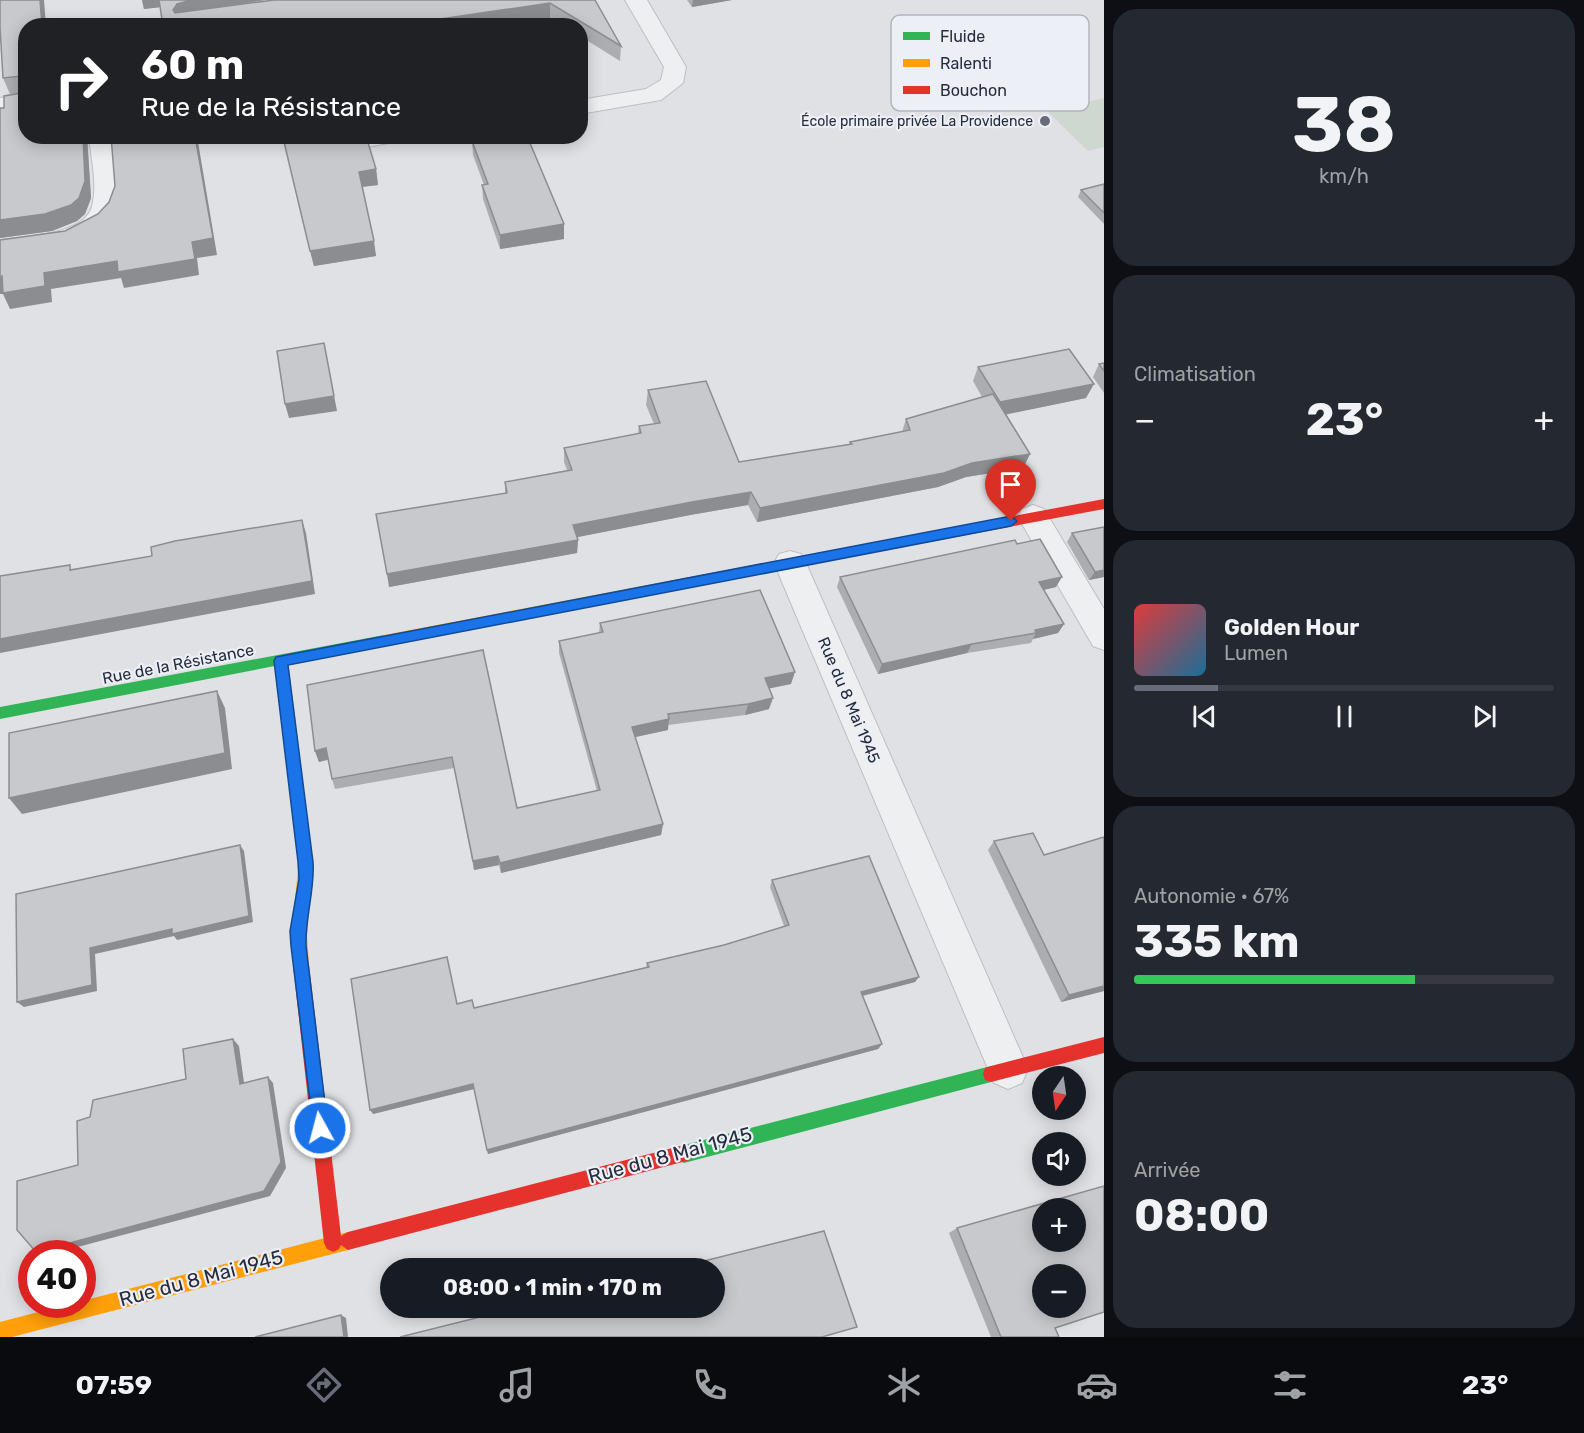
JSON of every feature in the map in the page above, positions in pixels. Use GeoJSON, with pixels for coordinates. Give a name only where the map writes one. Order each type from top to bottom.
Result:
{"type":"FeatureCollection","features":[{"type":"Feature","properties":{"kind":"street"},"geometry":{"type":"LineString","coordinates":[[588,106],[653,95],[672,83],[675,67],[636,0]]}},
{"type":"Feature","properties":{"kind":"street"},"geometry":{"type":"LineString","coordinates":[[0,105],[18,102]]}},
{"type":"Feature","properties":{"kind":"street"},"geometry":{"type":"LineString","coordinates":[[0,248],[58,240],[83,231],[99,218],[106,202],[102,144]]}},
{"type":"Feature","properties":{"kind":"street","name":"Rue de la Résistance"},"geometry":{"type":"LineString","coordinates":[[0,713],[1104,504]]}},
{"type":"Feature","properties":{"kind":"street"},"geometry":{"type":"LineString","coordinates":[[1033,517],[1104,637]]}},
{"type":"Feature","properties":{"kind":"street","name":"Rue du 8 Mai 1945"},"geometry":{"type":"LineString","coordinates":[[790,563],[1008,1069]]}},
{"type":"Feature","properties":{"kind":"street"},"geometry":{"type":"LineString","coordinates":[[281,661],[306,870],[298,946],[333,1243]]}},
{"type":"Feature","properties":{"kind":"street","name":"Rue du 8 Mai 1945"},"geometry":{"type":"LineString","coordinates":[[0,1331],[1104,1045]]}},
{"type":"Feature","properties":{"kind":"shaded area"},"geometry":{"type":"Polygon","coordinates":[[[1104,98],[1104,147],[1088,151],[1047,111],[1089,111],[1089,101],[1104,98]]]}},
{"type":"Feature","properties":{"kind":"building"},"geometry":{"type":"Polygon","coordinates":[[[0,0],[40,0],[41,18],[18,18],[18,76],[3,78],[0,0]]]}},
{"type":"Feature","properties":{"kind":"building"},"geometry":{"type":"Polygon","coordinates":[[[159,0],[192,0],[177,4],[173,10],[175,13],[274,0],[595,0],[621,46],[588,26],[588,18],[575,18],[550,3],[448,18],[162,18],[159,0]]]}},
{"type":"Feature","properties":{"kind":"building"},"geometry":{"type":"Polygon","coordinates":[[[18,94],[18,144],[83,144],[85,181],[79,198],[71,205],[45,214],[0,220],[0,108],[4,108],[4,96],[18,94]]]}},
{"type":"Feature","properties":{"kind":"building"},"geometry":{"type":"Polygon","coordinates":[[[112,144],[196,144],[213,238],[192,242],[195,259],[118,272],[117,261],[44,273],[45,286],[3,293],[2,276],[0,277],[0,240],[65,231],[98,214],[109,202],[115,186],[112,144]]]}},
{"type":"Feature","properties":{"kind":"building"},"geometry":{"type":"Polygon","coordinates":[[[284,144],[368,144],[376,169],[359,172],[374,241],[310,251],[284,144]]]}},
{"type":"Feature","properties":{"kind":"building"},"geometry":{"type":"Polygon","coordinates":[[[473,144],[530,144],[564,224],[500,235],[482,185],[488,184],[473,144]]]}},
{"type":"Feature","properties":{"kind":"building"},"geometry":{"type":"Polygon","coordinates":[[[1104,184],[1104,213],[1081,190],[1104,184]]]}},
{"type":"Feature","properties":{"kind":"building"},"geometry":{"type":"Polygon","coordinates":[[[324,343],[334,396],[285,404],[277,351],[324,343]]]}},
{"type":"Feature","properties":{"kind":"building"},"geometry":{"type":"Polygon","coordinates":[[[1069,349],[1094,384],[1000,402],[978,367],[1069,349]]]}},
{"type":"Feature","properties":{"kind":"building"},"geometry":{"type":"Polygon","coordinates":[[[706,381],[739,462],[852,444],[850,442],[910,430],[906,419],[993,394],[1030,454],[972,463],[944,473],[760,508],[751,492],[692,502],[573,525],[578,540],[387,574],[376,514],[507,493],[505,482],[572,470],[564,448],[641,433],[639,426],[660,423],[648,390],[706,381]]]}},
{"type":"Feature","properties":{"kind":"building"},"geometry":{"type":"Polygon","coordinates":[[[302,520],[312,581],[0,639],[0,576],[70,565],[70,570],[152,556],[151,547],[175,541],[302,520]]]}},
{"type":"Feature","properties":{"kind":"building"},"geometry":{"type":"Polygon","coordinates":[[[1104,527],[1104,570],[1095,572],[1072,533],[1104,527]]]}},
{"type":"Feature","properties":{"kind":"building"},"geometry":{"type":"Polygon","coordinates":[[[1040,539],[1062,577],[1039,582],[1064,624],[1035,630],[1036,633],[972,644],[882,664],[840,577],[1015,540],[1017,544],[1040,539]]]}},
{"type":"Feature","properties":{"kind":"building"},"geometry":{"type":"Polygon","coordinates":[[[760,590],[795,672],[765,678],[773,698],[748,704],[668,714],[669,719],[632,727],[663,824],[500,863],[498,856],[473,861],[452,757],[332,779],[326,748],[315,751],[307,685],[483,650],[517,808],[600,790],[559,641],[603,632],[600,623],[760,590]]]}},
{"type":"Feature","properties":{"kind":"building"},"geometry":{"type":"Polygon","coordinates":[[[217,691],[225,753],[9,798],[9,733],[217,691]]]}},
{"type":"Feature","properties":{"kind":"building"},"geometry":{"type":"Polygon","coordinates":[[[1033,833],[1044,855],[1104,837],[1104,986],[1069,995],[994,841],[1033,833]]]}},
{"type":"Feature","properties":{"kind":"building"},"geometry":{"type":"Polygon","coordinates":[[[240,845],[249,916],[172,934],[172,929],[90,948],[92,985],[17,1002],[16,894],[240,845]]]}},
{"type":"Feature","properties":{"kind":"building"},"geometry":{"type":"Polygon","coordinates":[[[869,856],[919,977],[861,992],[882,1044],[487,1150],[473,1084],[370,1110],[351,979],[447,957],[457,1004],[472,1000],[474,1008],[649,967],[647,963],[724,945],[789,925],[772,880],[869,856]]]}},
{"type":"Feature","properties":{"kind":"building"},"geometry":{"type":"Polygon","coordinates":[[[233,1039],[240,1084],[268,1077],[281,1162],[264,1191],[81,1240],[26,1240],[17,1230],[17,1181],[78,1165],[77,1121],[90,1117],[93,1100],[186,1079],[183,1049],[233,1039]]]}},
{"type":"Feature","properties":{"kind":"building"},"geometry":{"type":"Polygon","coordinates":[[[1104,1186],[1104,1312],[1086,1318],[1086,1264],[1032,1264],[1032,1318],[1086,1318],[1055,1328],[1059,1337],[1001,1337],[957,1228],[1032,1207],[1032,1252],[1086,1252],[1086,1198],[1062,1198],[1104,1186]]]}},
{"type":"Feature","properties":{"kind":"building"},"geometry":{"type":"Polygon","coordinates":[[[824,1231],[857,1327],[822,1337],[400,1337],[476,1318],[725,1318],[725,1258],[716,1258],[824,1231]]]}},
{"type":"Feature","properties":{"kind":"building"},"geometry":{"type":"Polygon","coordinates":[[[341,1315],[344,1337],[255,1337],[341,1315]]]}},
{"type":"Feature","properties":{"kind":"traffic: fast"},"geometry":{"type":"LineString","coordinates":[[0,713],[384,640]]}},
{"type":"Feature","properties":{"kind":"traffic: fast"},"geometry":{"type":"LineString","coordinates":[[684,1154],[991,1074]]}},
{"type":"Feature","properties":{"kind":"traffic: slow"},"geometry":{"type":"LineString","coordinates":[[384,640],[669,586]]}},
{"type":"Feature","properties":{"kind":"traffic: slow"},"geometry":{"type":"LineString","coordinates":[[281,661],[306,862],[299,935],[301,965]]}},
{"type":"Feature","properties":{"kind":"traffic: slow"},"geometry":{"type":"LineString","coordinates":[[0,1331],[348,1241]]}},
{"type":"Feature","properties":{"kind":"traffic: jam"},"geometry":{"type":"LineString","coordinates":[[669,586],[1104,504]]}},
{"type":"Feature","properties":{"kind":"traffic: jam"},"geometry":{"type":"LineString","coordinates":[[301,965],[333,1243]]}},
{"type":"Feature","properties":{"kind":"traffic: jam"},"geometry":{"type":"LineString","coordinates":[[991,1074],[1104,1045]]}},
{"type":"Feature","properties":{"kind":"traffic: jam"},"geometry":{"type":"LineString","coordinates":[[348,1241],[684,1154]]}},
{"type":"Feature","properties":{"kind":"place","name":"École primaire privée La Providence"},"geometry":{"type":"Point","coordinates":[1045,121]}},
{"type":"Feature","properties":{"kind":"route"},"geometry":{"type":"LineString","coordinates":[[320,1128],[298,946],[300,916],[307,879],[306,862],[281,661],[1011,521]]}}]}
